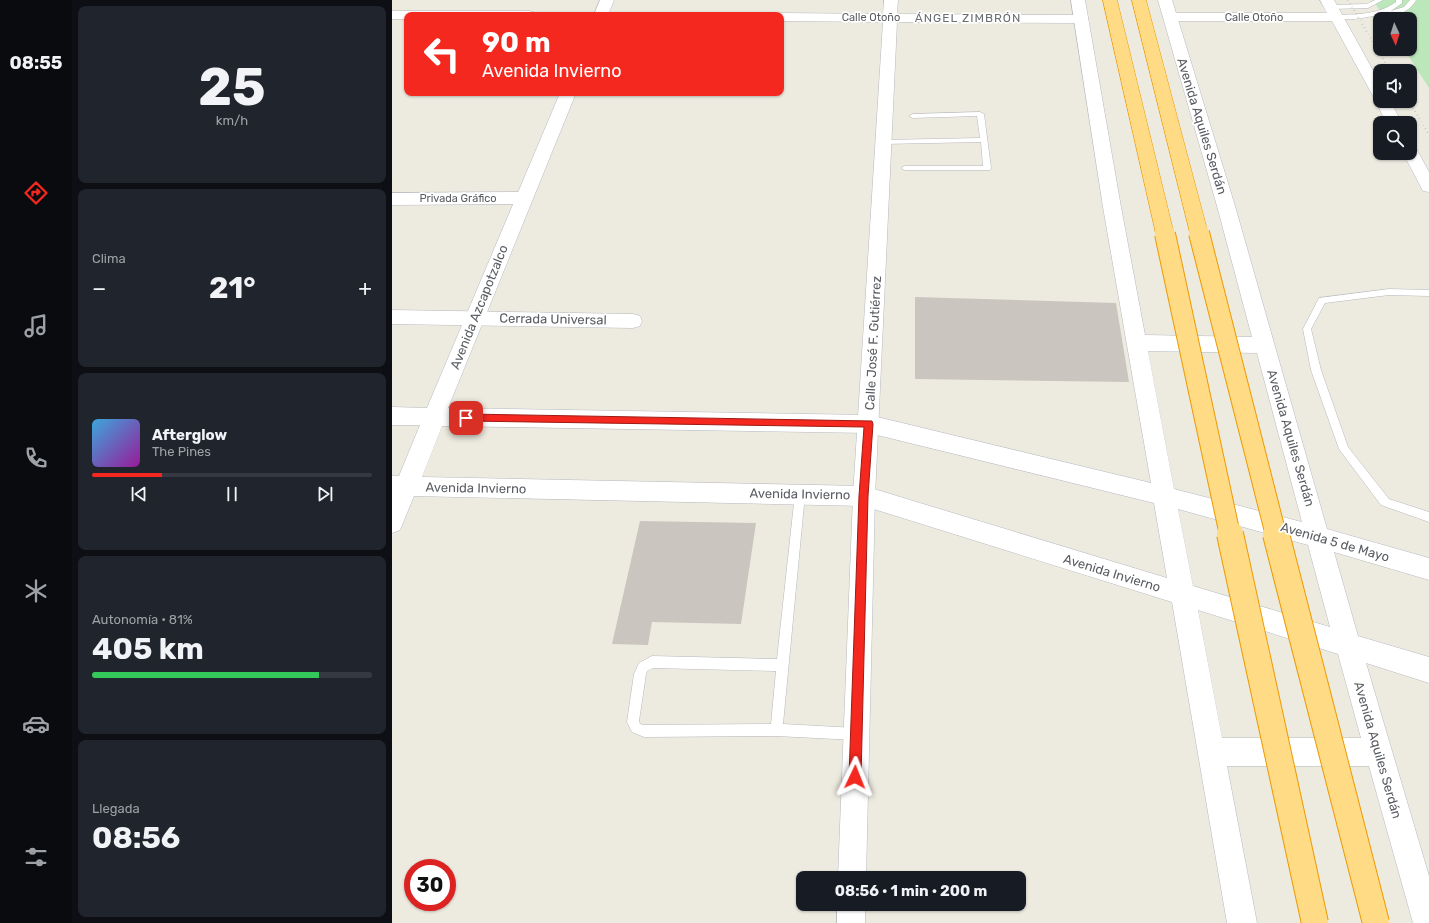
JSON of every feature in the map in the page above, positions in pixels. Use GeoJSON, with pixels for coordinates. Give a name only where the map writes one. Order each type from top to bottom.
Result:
{"type":"FeatureCollection","features":[{"type":"Feature","properties":{"kind":"highway"},"geometry":{"type":"LineString","coordinates":[[1110,0],[1165,234],[1315,923]]}},
{"type":"Feature","properties":{"kind":"highway","name":"Avenida Aquiles Serdán"},"geometry":{"type":"LineString","coordinates":[[1139,0],[1376,923]]}},
{"type":"Feature","properties":{"kind":"street"},"geometry":{"type":"LineString","coordinates":[[602,12],[607,0]]}},
{"type":"Feature","properties":{"kind":"street"},"geometry":{"type":"LineString","coordinates":[[1078,0],[1112,207],[1242,923]]}},
{"type":"Feature","properties":{"kind":"street"},"geometry":{"type":"LineString","coordinates":[[1332,8],[1373,83]]}},
{"type":"Feature","properties":{"kind":"street","name":"Calle Otoño"},"geometry":{"type":"LineString","coordinates":[[1168,9],[1332,8]]}},
{"type":"Feature","properties":{"kind":"street","name":"Calle Otoño"},"geometry":{"type":"LineString","coordinates":[[784,17],[891,9],[1081,19]]}},
{"type":"Feature","properties":{"kind":"street","name":"Calle José F. Gutiérrez"},"geometry":{"type":"LineString","coordinates":[[852,871],[864,496],[891,9]]}},
{"type":"Feature","properties":{"kind":"street","name":"Avenida Aquiles Serdán"},"geometry":{"type":"LineString","coordinates":[[1168,9],[1226,206],[1348,646],[1428,923]]}},
{"type":"Feature","properties":{"kind":"street"},"geometry":{"type":"LineString","coordinates":[[392,15],[404,15]]}},
{"type":"Feature","properties":{"kind":"street","name":"Avenida Azcapotzalco"},"geometry":{"type":"LineString","coordinates":[[392,523],[399,486],[435,417],[474,318],[567,96]]}},
{"type":"Feature","properties":{"kind":"street"},"geometry":{"type":"LineString","coordinates":[[1414,160],[1429,187]]}},
{"type":"Feature","properties":{"kind":"street","name":"Privada Gráfico"},"geometry":{"type":"LineString","coordinates":[[392,199],[524,198]]}},
{"type":"Feature","properties":{"kind":"street","name":"Cerrada Universal"},"geometry":{"type":"LineString","coordinates":[[392,317],[633,321]]}},
{"type":"Feature","properties":{"kind":"street"},"geometry":{"type":"LineString","coordinates":[[1137,343],[1265,345]]}},
{"type":"Feature","properties":{"kind":"street"},"geometry":{"type":"LineString","coordinates":[[392,416],[869,424],[1165,496]]}},
{"type":"Feature","properties":{"kind":"street","name":"Avenida Invierno"},"geometry":{"type":"LineString","coordinates":[[399,486],[864,496],[1348,646]]}},
{"type":"Feature","properties":{"kind":"street","name":"Avenida 5 de Mayo"},"geometry":{"type":"LineString","coordinates":[[1165,496],[1318,537],[1429,569]]}},
{"type":"Feature","properties":{"kind":"street"},"geometry":{"type":"LineString","coordinates":[[1348,646],[1429,670]]}},
{"type":"Feature","properties":{"kind":"street"},"geometry":{"type":"LineString","coordinates":[[1212,752],[1379,752]]}},
{"type":"Feature","properties":{"kind":"street"},"geometry":{"type":"LineString","coordinates":[[850,923],[851,911]]}},
{"type":"Feature","properties":{"kind":"lane"},"geometry":{"type":"LineString","coordinates":[[1332,8],[1368,6],[1380,0]]}},
{"type":"Feature","properties":{"kind":"lane"},"geometry":{"type":"LineString","coordinates":[[1385,12],[1394,8],[1399,3],[1399,0]]}},
{"type":"Feature","properties":{"kind":"lane"},"geometry":{"type":"LineString","coordinates":[[1390,12],[1405,10],[1411,5],[1413,0]]}},
{"type":"Feature","properties":{"kind":"lane"},"geometry":{"type":"LineString","coordinates":[[1332,8],[1373,12]]}},
{"type":"Feature","properties":{"kind":"lane"},"geometry":{"type":"LineString","coordinates":[[905,168],[987,168],[980,114],[913,116]]}},
{"type":"Feature","properties":{"kind":"lane"},"geometry":{"type":"LineString","coordinates":[[884,142],[984,140]]}},
{"type":"Feature","properties":{"kind":"lane"},"geometry":{"type":"LineString","coordinates":[[1429,293],[1389,292],[1322,300],[1307,329],[1316,370],[1344,449],[1385,502],[1429,517]]}},
{"type":"Feature","properties":{"kind":"lane"},"geometry":{"type":"LineString","coordinates":[[776,730],[800,494]]}},
{"type":"Feature","properties":{"kind":"lane"},"geometry":{"type":"LineString","coordinates":[[783,665],[652,662],[643,667],[640,674],[633,722],[636,728],[644,731],[776,730],[856,734]]}},
{"type":"Feature","properties":{"kind":"green space"},"geometry":{"type":"Polygon","coordinates":[[[1373,0],[1429,0],[1429,88],[1417,69],[1417,64],[1414,64],[1408,56],[1417,56],[1417,12],[1381,12],[1373,0]]]}},
{"type":"Feature","properties":{"kind":"building"},"geometry":{"type":"Polygon","coordinates":[[[915,297],[1116,303],[1129,382],[915,379],[915,297]]]}},
{"type":"Feature","properties":{"kind":"building"},"geometry":{"type":"Polygon","coordinates":[[[640,521],[756,523],[741,624],[652,622],[648,645],[612,644],[640,521]]]}},
{"type":"Feature","properties":{"kind":"railway"},"geometry":{"type":"LineString","coordinates":[[1348,0],[1386,64]]}},
{"type":"Feature","properties":{"kind":"railway"},"geometry":{"type":"LineString","coordinates":[[1413,108],[1429,135]]}},
{"type":"Feature","properties":{"kind":"district","name":"ÁNGEL ZIMBRÓN"},"geometry":{"type":"Point","coordinates":[968,18]}},
{"type":"Feature","properties":{"kind":"route"},"geometry":{"type":"LineString","coordinates":[[466,418],[869,424],[864,496],[855,777]]}}]}
